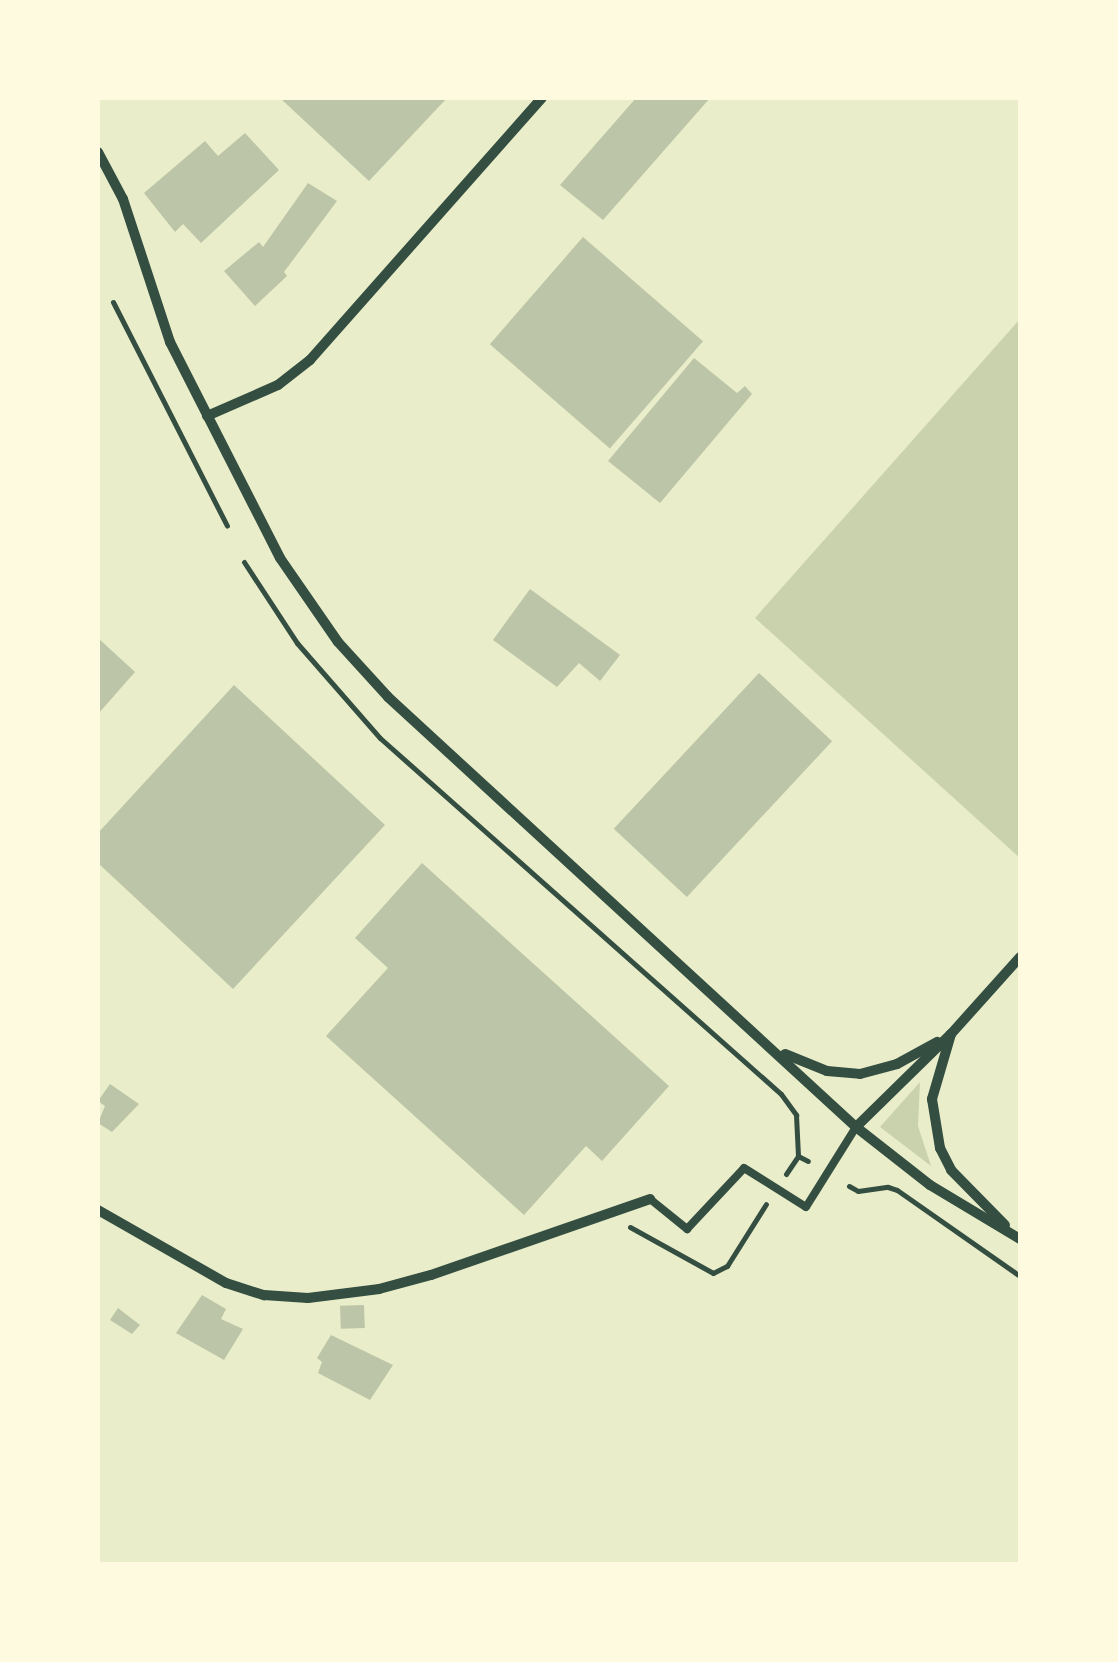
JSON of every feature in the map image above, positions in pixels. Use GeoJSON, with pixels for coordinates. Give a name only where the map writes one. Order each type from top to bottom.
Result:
{"type":"FeatureCollection","features":[{"type":"Feature","properties":{"kind":"street"},"geometry":{"type":"LineString","coordinates":[[207,416],[264,392],[310,360],[542,98]]}},
{"type":"Feature","properties":{"kind":"street"},"geometry":{"type":"LineString","coordinates":[[98,152],[123,199],[159,316],[207,416],[280,558],[354,661],[438,743],[778,1051],[856,1128],[930,1185],[1020,1239]]}},
{"type":"Feature","properties":{"kind":"street"},"geometry":{"type":"LineString","coordinates":[[856,1128],[951,1034],[1020,957]]}},
{"type":"Feature","properties":{"kind":"street"},"geometry":{"type":"LineString","coordinates":[[778,1051],[827,1071],[860,1074],[897,1064],[951,1034]]}},
{"type":"Feature","properties":{"kind":"street"},"geometry":{"type":"LineString","coordinates":[[951,1034],[932,1098],[940,1148],[971,1193],[1020,1239]]}},
{"type":"Feature","properties":{"kind":"street"},"geometry":{"type":"LineString","coordinates":[[98,1210],[226,1282],[264,1294],[308,1298],[379,1288],[431,1275],[650,1199]]}},
{"type":"Feature","properties":{"kind":"lane"},"geometry":{"type":"LineString","coordinates":[[650,1199],[687,1229],[744,1168],[806,1207],[856,1128]]}},
{"type":"Feature","properties":{"kind":"path"},"geometry":{"type":"LineString","coordinates":[[114,302],[226,526]]}},
{"type":"Feature","properties":{"kind":"path"},"geometry":{"type":"LineString","coordinates":[[134,342],[146,336]]}},
{"type":"Feature","properties":{"kind":"path"},"geometry":{"type":"LineString","coordinates":[[244,562],[297,643],[380,738],[781,1094],[796,1115],[798,1156],[784,1178]]}},
{"type":"Feature","properties":{"kind":"path"},"geometry":{"type":"LineString","coordinates":[[798,1156],[808,1161]]}},
{"type":"Feature","properties":{"kind":"path"},"geometry":{"type":"LineString","coordinates":[[848,1186],[858,1191],[888,1187],[897,1190],[1020,1276]]}},
{"type":"Feature","properties":{"kind":"green space"},"geometry":{"type":"Polygon","coordinates":[[[1020,319],[1020,858],[755,618],[1020,319]]]}},
{"type":"Feature","properties":{"kind":"green space"},"geometry":{"type":"Polygon","coordinates":[[[920,1082],[918,1126],[931,1166],[880,1127],[920,1082]]]}},
{"type":"Feature","properties":{"kind":"building"},"geometry":{"type":"Polygon","coordinates":[[[280,98],[447,98],[369,181],[280,98]]]}},
{"type":"Feature","properties":{"kind":"building"},"geometry":{"type":"Polygon","coordinates":[[[636,98],[710,98],[603,220],[560,185],[636,98]]]}},
{"type":"Feature","properties":{"kind":"building"},"geometry":{"type":"Polygon","coordinates":[[[245,133],[279,170],[201,243],[183,224],[175,232],[144,193],[205,141],[218,156],[245,133]]]}},
{"type":"Feature","properties":{"kind":"building"},"geometry":{"type":"Polygon","coordinates":[[[308,183],[337,201],[284,272],[287,276],[255,306],[224,271],[259,242],[263,247],[308,183]]]}},
{"type":"Feature","properties":{"kind":"building"},"geometry":{"type":"Polygon","coordinates":[[[583,237],[703,341],[610,448],[490,344],[583,237]]]}},
{"type":"Feature","properties":{"kind":"building"},"geometry":{"type":"Polygon","coordinates":[[[694,358],[737,393],[745,386],[752,394],[660,503],[608,461],[694,358]]]}},
{"type":"Feature","properties":{"kind":"building"},"geometry":{"type":"Polygon","coordinates":[[[530,589],[620,655],[600,681],[579,663],[557,687],[493,640],[530,589]]]}},
{"type":"Feature","properties":{"kind":"building"},"geometry":{"type":"Polygon","coordinates":[[[98,638],[135,672],[98,714],[98,638]]]}},
{"type":"Feature","properties":{"kind":"building"},"geometry":{"type":"Polygon","coordinates":[[[759,673],[832,741],[687,897],[614,829],[759,673]]]}},
{"type":"Feature","properties":{"kind":"building"},"geometry":{"type":"Polygon","coordinates":[[[234,685],[385,825],[233,989],[98,863],[98,833],[234,685]]]}},
{"type":"Feature","properties":{"kind":"building"},"geometry":{"type":"Polygon","coordinates":[[[422,863],[669,1086],[602,1161],[586,1146],[524,1215],[326,1036],[388,968],[355,938],[422,863]]]}},
{"type":"Feature","properties":{"kind":"building"},"geometry":{"type":"Polygon","coordinates":[[[110,1084],[139,1104],[112,1132],[98,1123],[105,1106],[98,1101],[110,1084]]]}},
{"type":"Feature","properties":{"kind":"building"},"geometry":{"type":"Polygon","coordinates":[[[202,1295],[226,1309],[221,1319],[243,1329],[224,1360],[176,1333],[202,1295]]]}},
{"type":"Feature","properties":{"kind":"building"},"geometry":{"type":"Polygon","coordinates":[[[364,1305],[365,1328],[341,1329],[340,1306],[364,1305]]]}},
{"type":"Feature","properties":{"kind":"building"},"geometry":{"type":"Polygon","coordinates":[[[118,1308],[140,1325],[132,1334],[110,1320],[118,1308]]]}},
{"type":"Feature","properties":{"kind":"building"},"geometry":{"type":"Polygon","coordinates":[[[331,1335],[393,1365],[370,1400],[318,1373],[322,1362],[317,1358],[331,1335]]]}}]}
